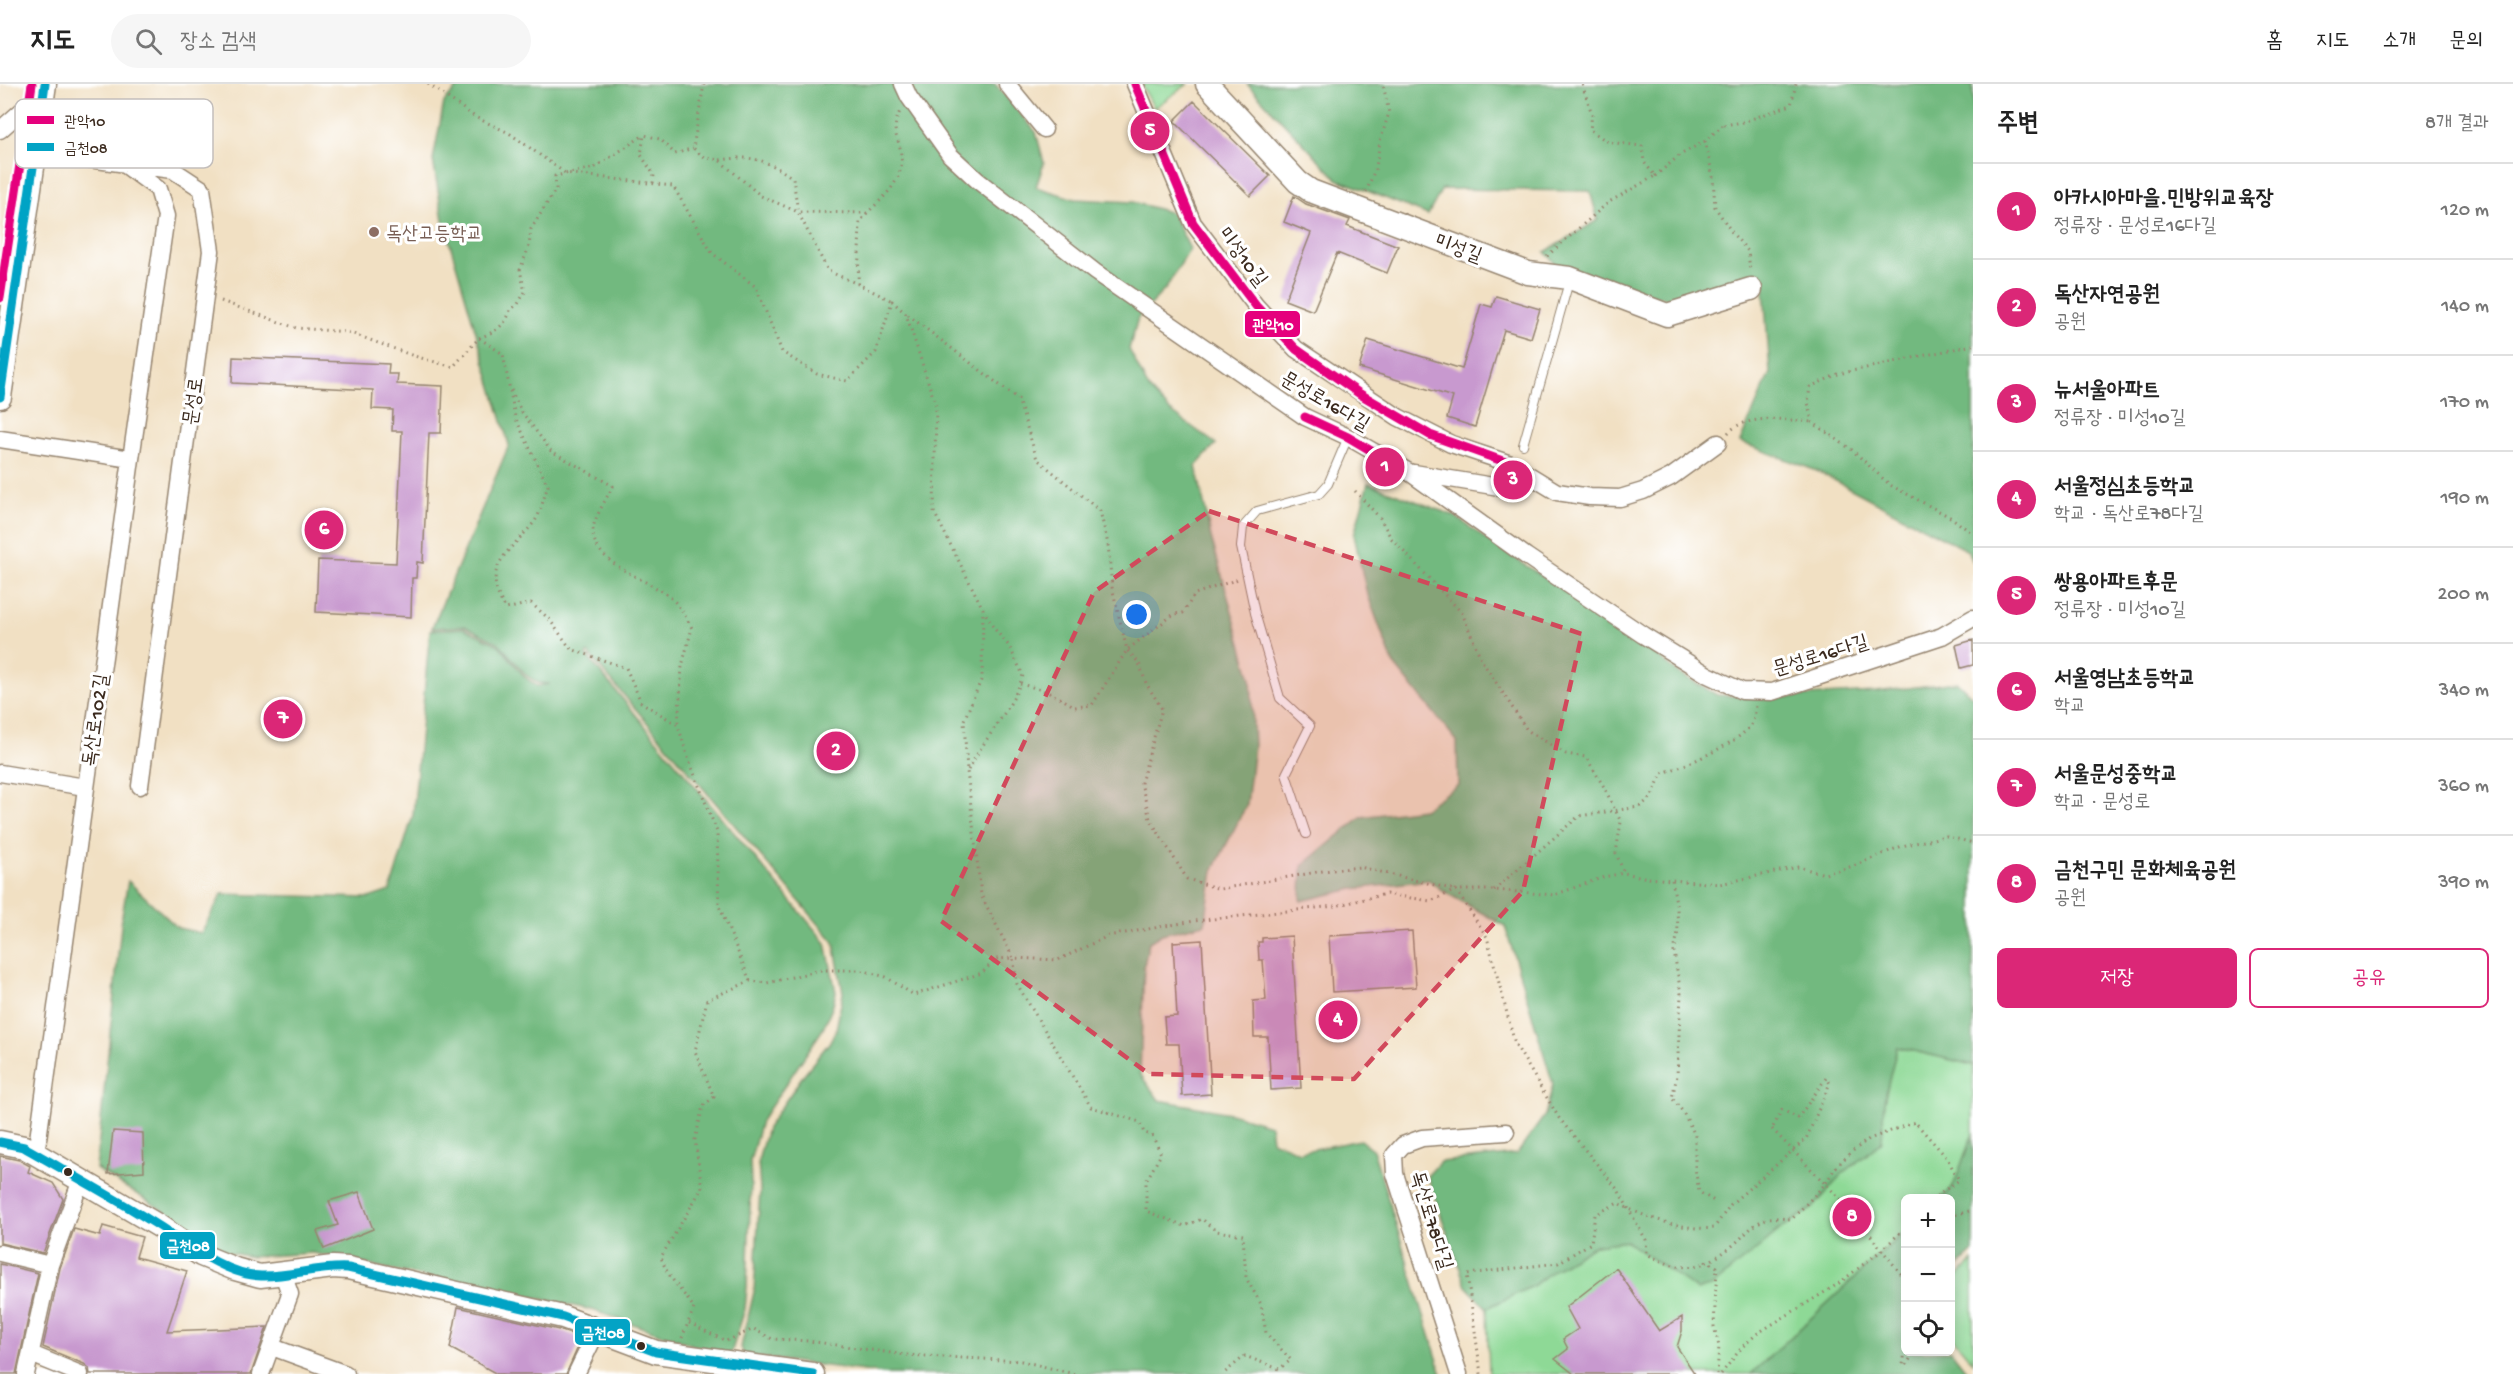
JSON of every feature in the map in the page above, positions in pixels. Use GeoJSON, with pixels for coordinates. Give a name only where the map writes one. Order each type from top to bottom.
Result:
{"type":"FeatureCollection","features":[{"type":"Feature","properties":{"kind":"street","name":"문성로16다길"},"geometry":{"type":"LineString","coordinates":[[903,84],[912,101],[950,155],[977,180],[1095,272],[1305,417],[1348,437],[1409,472],[1606,611],[1708,675],[1742,691],[1772,692],[1942,636],[1973,618]]}},
{"type":"Feature","properties":{"kind":"street"},"geometry":{"type":"LineString","coordinates":[[1007,84],[1044,129]]}},
{"type":"Feature","properties":{"kind":"street","name":"미성10길"},"geometry":{"type":"LineString","coordinates":[[1136,84],[1193,223],[1256,306],[1296,349],[1360,394],[1430,435],[1511,464],[1557,492],[1590,497],[1620,498],[1643,490],[1671,477],[1718,443]]}},
{"type":"Feature","properties":{"kind":"street","name":"미성길"},"geometry":{"type":"LineString","coordinates":[[1207,84],[1298,182],[1311,191],[1359,210],[1528,273],[1570,278],[1667,315],[1751,289]]}},
{"type":"Feature","properties":{"kind":"street"},"geometry":{"type":"LineString","coordinates":[[0,130],[15,115]]}},
{"type":"Feature","properties":{"kind":"street"},"geometry":{"type":"LineString","coordinates":[[0,298],[23,168]]}},
{"type":"Feature","properties":{"kind":"street"},"geometry":{"type":"LineString","coordinates":[[0,397],[33,168]]}},
{"type":"Feature","properties":{"kind":"street","name":"독산로102길"},"geometry":{"type":"LineString","coordinates":[[36,1154],[130,459],[166,216],[158,189],[129,168]]}},
{"type":"Feature","properties":{"kind":"street","name":"문성로"},"geometry":{"type":"LineString","coordinates":[[140,786],[211,251],[202,189],[173,170],[157,168]]}},
{"type":"Feature","properties":{"kind":"street"},"geometry":{"type":"LineString","coordinates":[[0,439],[130,459]]}},
{"type":"Feature","properties":{"kind":"street"},"geometry":{"type":"LineString","coordinates":[[1409,472],[1499,487],[1511,464]]}},
{"type":"Feature","properties":{"kind":"street"},"geometry":{"type":"LineString","coordinates":[[0,773],[85,786]]}},
{"type":"Feature","properties":{"kind":"street","name":"독산로78다길"},"geometry":{"type":"LineString","coordinates":[[1459,1374],[1395,1174],[1394,1155],[1403,1145],[1422,1138],[1506,1132]]}},
{"type":"Feature","properties":{"kind":"street"},"geometry":{"type":"LineString","coordinates":[[0,1142],[24,1147],[159,1226],[201,1255],[235,1269],[260,1276],[333,1267],[348,1268],[563,1317],[629,1343],[727,1369],[813,1374]]}},
{"type":"Feature","properties":{"kind":"street"},"geometry":{"type":"LineString","coordinates":[[26,1374],[50,1265],[81,1180]]}},
{"type":"Feature","properties":{"kind":"street"},"geometry":{"type":"LineString","coordinates":[[0,1253],[50,1265]]}},
{"type":"Feature","properties":{"kind":"street"},"geometry":{"type":"LineString","coordinates":[[261,1374],[290,1294],[283,1274]]}},
{"type":"Feature","properties":{"kind":"street"},"geometry":{"type":"LineString","coordinates":[[575,1372],[598,1329]]}},
{"type":"Feature","properties":{"kind":"street"},"geometry":{"type":"LineString","coordinates":[[272,1347],[346,1374]]}},
{"type":"Feature","properties":{"kind":"street"},"geometry":{"type":"LineString","coordinates":[[30,1354],[80,1374]]}},
{"type":"Feature","properties":{"kind":"lane"},"geometry":{"type":"LineString","coordinates":[[1523,445],[1570,278]]}},
{"type":"Feature","properties":{"kind":"lane"},"geometry":{"type":"LineString","coordinates":[[1306,834],[1286,774],[1310,726],[1280,698],[1255,613],[1241,547],[1243,527],[1257,511],[1319,494],[1328,484],[1348,437]]}},
{"type":"Feature","properties":{"kind":"path"},"geometry":{"type":"LineString","coordinates":[[428,84],[475,117],[509,133],[565,173],[673,186],[712,253],[756,287],[782,352],[818,374],[847,381],[876,352],[892,301]]}},
{"type":"Feature","properties":{"kind":"path"},"geometry":{"type":"LineString","coordinates":[[693,148],[704,84]]}},
{"type":"Feature","properties":{"kind":"path"},"geometry":{"type":"LineString","coordinates":[[1359,210],[1376,167],[1380,141],[1389,114],[1383,84]]}},
{"type":"Feature","properties":{"kind":"path"},"geometry":{"type":"LineString","coordinates":[[1582,84],[1593,114],[1590,130],[1608,142],[1642,146],[1644,162],[1655,176]]}},
{"type":"Feature","properties":{"kind":"path"},"geometry":{"type":"LineString","coordinates":[[1528,273],[1609,202],[1655,176],[1680,155],[1705,141],[1723,125],[1743,122],[1791,105],[1796,84]]}},
{"type":"Feature","properties":{"kind":"path"},"geometry":{"type":"LineString","coordinates":[[858,284],[860,222],[884,198],[898,178],[902,156],[894,134],[899,112],[912,101]]}},
{"type":"Feature","properties":{"kind":"path"},"geometry":{"type":"LineString","coordinates":[[644,135],[641,155],[654,175],[653,183]]}},
{"type":"Feature","properties":{"kind":"path"},"geometry":{"type":"LineString","coordinates":[[206,301],[225,301],[296,328],[348,332],[414,356],[453,367],[479,338],[493,333],[501,326],[508,318],[510,310],[518,304],[525,292],[520,270],[529,246],[531,230],[556,189],[555,176],[594,168],[644,135],[660,139],[675,154],[693,148]]}},
{"type":"Feature","properties":{"kind":"path"},"geometry":{"type":"LineString","coordinates":[[1705,141],[1713,177],[1715,207],[1733,234],[1748,251],[1751,289]]}},
{"type":"Feature","properties":{"kind":"path"},"geometry":{"type":"LineString","coordinates":[[693,148],[706,158],[719,160],[744,156],[773,164],[793,178],[798,212],[828,271],[892,301],[1018,399],[1037,459],[1100,511],[1108,544],[1112,586],[1127,650],[1138,663],[1161,709],[1141,783],[1150,819],[1187,879],[1220,889],[1360,867],[1456,890],[1494,890],[1554,895],[1624,873],[1720,884],[1798,867],[1825,874],[1853,866],[1902,846],[1946,836],[1973,843]]}},
{"type":"Feature","properties":{"kind":"path"},"geometry":{"type":"LineString","coordinates":[[719,160],[761,196],[798,212],[867,213]]}},
{"type":"Feature","properties":{"kind":"path"},"geometry":{"type":"LineString","coordinates":[[906,314],[936,406],[933,512],[983,609],[993,627],[1010,646],[1023,675],[995,727],[980,746],[967,771]]}},
{"type":"Feature","properties":{"kind":"path"},"geometry":{"type":"LineString","coordinates":[[479,338],[503,354],[515,417],[548,486],[536,519],[502,555],[495,579],[499,598],[506,609],[531,603],[549,619],[571,649],[626,668],[641,702],[678,725]]}},
{"type":"Feature","properties":{"kind":"path"},"geometry":{"type":"LineString","coordinates":[[1812,422],[1808,402],[1810,387],[1838,374],[1973,345]]}},
{"type":"Feature","properties":{"kind":"path"},"geometry":{"type":"LineString","coordinates":[[509,386],[521,411],[551,451],[613,486],[593,527],[595,544],[603,556],[669,596],[681,608],[692,628],[682,666],[678,725],[687,755],[717,832],[719,906],[750,981]]}},
{"type":"Feature","properties":{"kind":"path"},"geometry":{"type":"LineString","coordinates":[[1718,443],[1736,424],[1788,420],[1812,422],[1852,450],[1890,485],[1952,518],[1973,534]]}},
{"type":"Feature","properties":{"kind":"path"},"geometry":{"type":"LineString","coordinates":[[1354,491],[1380,518],[1391,538],[1462,613],[1482,661],[1527,730],[1566,754],[1586,757],[1621,822],[1616,853],[1624,873]]}},
{"type":"Feature","properties":{"kind":"path"},"geometry":{"type":"LineString","coordinates":[[1020,684],[1038,688],[1064,699],[1075,707],[1092,705],[1127,650],[1174,614],[1183,613],[1195,594],[1247,576]]}},
{"type":"Feature","properties":{"kind":"path"},"geometry":{"type":"LineString","coordinates":[[983,609],[982,678],[964,720],[967,771],[981,895],[1013,958],[1017,984],[1091,1107],[1140,1122],[1144,1133],[1152,1135],[1161,1154],[1146,1181],[1146,1211],[1185,1226],[1202,1219],[1216,1231],[1243,1235],[1246,1278],[1261,1304],[1266,1333],[1291,1360],[1279,1369],[1245,1356],[1223,1374]]}},
{"type":"Feature","properties":{"kind":"path"},"geometry":{"type":"LineString","coordinates":[[1494,890],[1579,816],[1639,807],[1652,798],[1662,773],[1688,765],[1730,741],[1752,725],[1757,704]]}},
{"type":"Feature","properties":{"kind":"path"},"geometry":{"type":"LineString","coordinates":[[1672,880],[1678,932],[1674,952],[1681,994],[1677,1076],[1672,1098],[1683,1112],[1695,1135],[1695,1168],[1699,1192],[1714,1201]]}},
{"type":"Feature","properties":{"kind":"path"},"geometry":{"type":"LineString","coordinates":[[674,1355],[689,1323],[693,1308],[678,1284],[666,1273],[661,1257],[702,1188],[695,1140],[703,1106],[714,1097],[695,1051],[707,1000],[750,981],[767,983],[821,970],[861,970],[886,977],[914,995],[982,973],[996,959],[1058,960],[1108,936],[1194,921],[1335,906],[1386,894],[1431,901],[1456,890]]}},
{"type":"Feature","properties":{"kind":"path"},"geometry":{"type":"LineString","coordinates":[[1456,890],[1486,937],[1515,1044],[1559,1118],[1618,1190],[1646,1240],[1647,1254],[1665,1264],[1688,1269],[1732,1246],[1748,1228],[1770,1218],[1792,1219],[1826,1183],[1836,1168],[1869,1139],[1915,1122],[1947,1158],[1959,1180],[1940,1194]]}},
{"type":"Feature","properties":{"kind":"path"},"geometry":{"type":"LineString","coordinates":[[1481,1374],[1467,1274],[1558,1263],[1591,1244],[1595,1215],[1618,1203],[1629,1210],[1699,1230],[1714,1228],[1731,1204],[1806,1139],[1830,1083],[1826,1078],[1798,1118],[1782,1110],[1772,1129],[1802,1160],[1826,1183],[1901,1275]]}},
{"type":"Feature","properties":{"kind":"path"},"geometry":{"type":"LineString","coordinates":[[1955,1215],[1973,1210]]}},
{"type":"Feature","properties":{"kind":"path"},"geometry":{"type":"LineString","coordinates":[[1719,1374],[1743,1346],[1758,1333],[1838,1284],[1882,1250],[1901,1231]]}},
{"type":"Feature","properties":{"kind":"path"},"geometry":{"type":"LineString","coordinates":[[1705,1261],[1717,1268],[1714,1327],[1719,1346],[1719,1374]]}},
{"type":"Feature","properties":{"kind":"path"},"geometry":{"type":"LineString","coordinates":[[689,1323],[726,1341],[754,1329],[772,1339],[809,1341],[905,1355],[1022,1361],[1074,1374]]}},
{"type":"Feature","properties":{"kind":"path"},"geometry":{"type":"LineString","coordinates":[[1904,1356],[1903,1365],[1906,1366],[1912,1356]]}},
{"type":"Feature","properties":{"kind":"highlighted area"},"geometry":{"type":"Polygon","coordinates":[[[1209,511],[1582,634],[1523,891],[1354,1079],[1149,1074],[941,921],[1094,592],[1209,511]]]}},
{"type":"Feature","properties":{"kind":"green space"},"geometry":{"type":"Polygon","coordinates":[[[461,84],[995,84],[1036,132],[1044,163],[1036,187],[1075,199],[1133,202],[1172,213],[1190,249],[1166,288],[1138,318],[1129,349],[1149,389],[1169,410],[1216,444],[1196,466],[1211,537],[1251,679],[1254,746],[1247,804],[1213,871],[1205,924],[1162,934],[1149,942],[1144,965],[1140,1074],[1159,1100],[1230,1113],[1270,1125],[1272,1140],[1299,1152],[1360,1140],[1373,1150],[1442,1374],[887,1374],[744,1355],[741,1347],[754,1292],[760,1190],[758,1161],[767,1128],[836,1030],[843,993],[834,942],[588,653],[586,655],[826,943],[836,992],[823,1029],[761,1121],[750,1161],[745,1309],[731,1354],[702,1348],[592,1310],[505,1291],[449,1282],[313,1253],[251,1257],[227,1252],[200,1238],[174,1217],[96,1169],[122,916],[128,881],[178,928],[201,933],[222,894],[369,898],[390,891],[413,815],[430,630],[464,628],[499,645],[525,677],[537,686],[550,684],[538,683],[526,675],[499,643],[465,626],[432,628],[509,445],[443,220],[433,160],[444,102],[461,84]]]}},
{"type":"Feature","properties":{"kind":"green space"},"geometry":{"type":"Polygon","coordinates":[[[1141,84],[1188,84],[1154,108],[1141,84]]]}},
{"type":"Feature","properties":{"kind":"green space"},"geometry":{"type":"Polygon","coordinates":[[[1247,84],[1973,84],[1973,562],[1968,551],[1817,471],[1740,442],[1770,373],[1763,276],[1675,301],[1559,268],[1545,252],[1598,220],[1590,191],[1442,189],[1428,215],[1337,179],[1247,84]]]}},
{"type":"Feature","properties":{"kind":"green space"},"geometry":{"type":"Polygon","coordinates":[[[1368,483],[1455,516],[1487,540],[1630,634],[1678,673],[1717,695],[1769,698],[1875,692],[1957,682],[1973,697],[1973,1065],[1897,1047],[1884,1101],[1882,1142],[1841,1175],[1813,1208],[1783,1227],[1711,1287],[1697,1290],[1626,1241],[1595,1245],[1553,1270],[1534,1285],[1487,1308],[1466,1286],[1427,1176],[1440,1162],[1517,1154],[1545,1115],[1553,1084],[1505,926],[1443,891],[1429,880],[1353,889],[1301,901],[1302,866],[1361,817],[1423,809],[1458,785],[1457,741],[1393,663],[1366,590],[1354,535],[1368,483]]]}},
{"type":"Feature","properties":{"kind":"green space"},"geometry":{"type":"Polygon","coordinates":[[[1897,1047],[1973,1065],[1973,1133],[1953,1187],[1945,1194],[1901,1194],[1901,1235],[1751,1374],[1489,1374],[1487,1308],[1534,1285],[1553,1270],[1595,1245],[1626,1241],[1697,1290],[1711,1286],[1783,1227],[1813,1208],[1841,1175],[1882,1142],[1884,1101],[1897,1047]]]}},
{"type":"Feature","properties":{"kind":"green space"},"geometry":{"type":"Polygon","coordinates":[[[1973,1133],[1973,1252],[1955,1268],[1955,1194],[1945,1194],[1953,1187],[1973,1133]]]}},
{"type":"Feature","properties":{"kind":"green space"},"geometry":{"type":"Polygon","coordinates":[[[1901,1235],[1901,1356],[1955,1356],[1969,1374],[1751,1374],[1901,1235]]]}},
{"type":"Feature","properties":{"kind":"green space"},"geometry":{"type":"Polygon","coordinates":[[[1973,1261],[1973,1362],[1955,1341],[1955,1279],[1973,1261]]]}},
{"type":"Feature","properties":{"kind":"building"},"geometry":{"type":"Polygon","coordinates":[[[1194,101],[1270,176],[1250,196],[1174,121],[1194,101]]]}},
{"type":"Feature","properties":{"kind":"building"},"geometry":{"type":"Polygon","coordinates":[[[1294,196],[1306,204],[1350,220],[1347,226],[1398,246],[1387,273],[1337,253],[1313,311],[1285,300],[1311,233],[1284,222],[1294,196]]]}},
{"type":"Feature","properties":{"kind":"building"},"geometry":{"type":"Polygon","coordinates":[[[1496,296],[1540,309],[1531,338],[1504,330],[1475,427],[1447,418],[1453,397],[1359,368],[1368,340],[1462,369],[1481,304],[1492,307],[1496,296]]]}},
{"type":"Feature","properties":{"kind":"building"},"geometry":{"type":"Polygon","coordinates":[[[233,357],[389,364],[388,374],[398,374],[397,384],[443,386],[441,433],[429,433],[423,563],[417,562],[416,578],[412,578],[411,617],[316,612],[318,560],[396,563],[402,431],[392,431],[393,410],[372,409],[373,390],[232,383],[233,357]]]}},
{"type":"Feature","properties":{"kind":"building"},"geometry":{"type":"Polygon","coordinates":[[[1973,640],[1973,665],[1961,668],[1956,645],[1973,640]]]}},
{"type":"Feature","properties":{"kind":"building"},"geometry":{"type":"Polygon","coordinates":[[[1412,931],[1416,987],[1332,992],[1329,936],[1412,931]]]}},
{"type":"Feature","properties":{"kind":"building"},"geometry":{"type":"Polygon","coordinates":[[[1292,936],[1301,1088],[1271,1090],[1268,1037],[1254,1037],[1253,1001],[1266,1000],[1263,960],[1259,960],[1258,942],[1262,942],[1262,938],[1292,936]]]}},
{"type":"Feature","properties":{"kind":"building"},"geometry":{"type":"Polygon","coordinates":[[[1202,940],[1211,1094],[1182,1096],[1179,1044],[1166,1044],[1164,1017],[1177,1016],[1173,942],[1202,940]]]}},
{"type":"Feature","properties":{"kind":"building"},"geometry":{"type":"Polygon","coordinates":[[[113,1131],[143,1133],[144,1171],[108,1174],[113,1131]]]}},
{"type":"Feature","properties":{"kind":"building"},"geometry":{"type":"Polygon","coordinates":[[[0,1156],[19,1160],[30,1166],[28,1172],[53,1183],[63,1199],[43,1253],[0,1243],[0,1156]]]}},
{"type":"Feature","properties":{"kind":"building"},"geometry":{"type":"Polygon","coordinates":[[[359,1192],[373,1229],[324,1249],[317,1231],[338,1225],[329,1201],[359,1192]]]}},
{"type":"Feature","properties":{"kind":"building"},"geometry":{"type":"Polygon","coordinates":[[[103,1226],[142,1237],[136,1257],[187,1271],[167,1331],[267,1327],[251,1374],[90,1374],[89,1368],[84,1364],[43,1347],[60,1268],[74,1229],[100,1236],[103,1226]]]}},
{"type":"Feature","properties":{"kind":"building"},"geometry":{"type":"Polygon","coordinates":[[[0,1264],[38,1273],[16,1374],[0,1374],[0,1264]]]}},
{"type":"Feature","properties":{"kind":"building"},"geometry":{"type":"Polygon","coordinates":[[[1616,1268],[1659,1331],[1682,1317],[1682,1331],[1677,1347],[1695,1374],[1574,1374],[1555,1359],[1568,1349],[1563,1339],[1578,1329],[1566,1307],[1616,1268]]]}},
{"type":"Feature","properties":{"kind":"building"},"geometry":{"type":"Polygon","coordinates":[[[458,1307],[559,1330],[582,1338],[566,1374],[497,1374],[450,1348],[458,1307]]]}},
{"type":"Feature","properties":{"kind":"transit line","name":"관악10"},"geometry":{"type":"LineString","coordinates":[[30,99],[32,84]]}},
{"type":"Feature","properties":{"kind":"transit line","name":"금천08"},"geometry":{"type":"LineString","coordinates":[[43,99],[45,84]]}},
{"type":"Feature","properties":{"kind":"transit line","name":"관악10"},"geometry":{"type":"LineString","coordinates":[[1135,84],[1193,223],[1256,306],[1296,349],[1360,394],[1430,435],[1511,464]]}},
{"type":"Feature","properties":{"kind":"transit line","name":"관악10"},"geometry":{"type":"LineString","coordinates":[[0,298],[19,168]]}},
{"type":"Feature","properties":{"kind":"transit line","name":"금천08"},"geometry":{"type":"LineString","coordinates":[[0,397],[33,168]]}},
{"type":"Feature","properties":{"kind":"transit line","name":"관악10"},"geometry":{"type":"LineString","coordinates":[[1305,417],[1348,437],[1402,469]]}},
{"type":"Feature","properties":{"kind":"transit line","name":"금천08"},"geometry":{"type":"LineString","coordinates":[[0,1142],[24,1147],[126,1206],[207,1257],[248,1274],[272,1276],[348,1268],[563,1317],[656,1352],[813,1374]]}},
{"type":"Feature","properties":{"kind":"place","name":"쌍용아파트후문"},"geometry":{"type":"Point","coordinates":[1150,131]}},
{"type":"Feature","properties":{"kind":"place","name":"독산고등학교"},"geometry":{"type":"Point","coordinates":[374,232]}},
{"type":"Feature","properties":{"kind":"place","name":"아카시아마을.민방위교육장"},"geometry":{"type":"Point","coordinates":[1385,467]}},
{"type":"Feature","properties":{"kind":"place","name":"뉴서울아파트"},"geometry":{"type":"Point","coordinates":[1513,480]}},
{"type":"Feature","properties":{"kind":"place","name":"서울영남초등학교"},"geometry":{"type":"Point","coordinates":[324,530]}},
{"type":"Feature","properties":{"kind":"place","name":"서울문성중학교"},"geometry":{"type":"Point","coordinates":[283,719]}},
{"type":"Feature","properties":{"kind":"place","name":"독산자연공원"},"geometry":{"type":"Point","coordinates":[836,751]}},
{"type":"Feature","properties":{"kind":"place","name":"서울정심초등학교"},"geometry":{"type":"Point","coordinates":[1338,1020]}},
{"type":"Feature","properties":{"kind":"place","name":"금천구민 문화체육공원"},"geometry":{"type":"Point","coordinates":[1852,1217]}}]}
